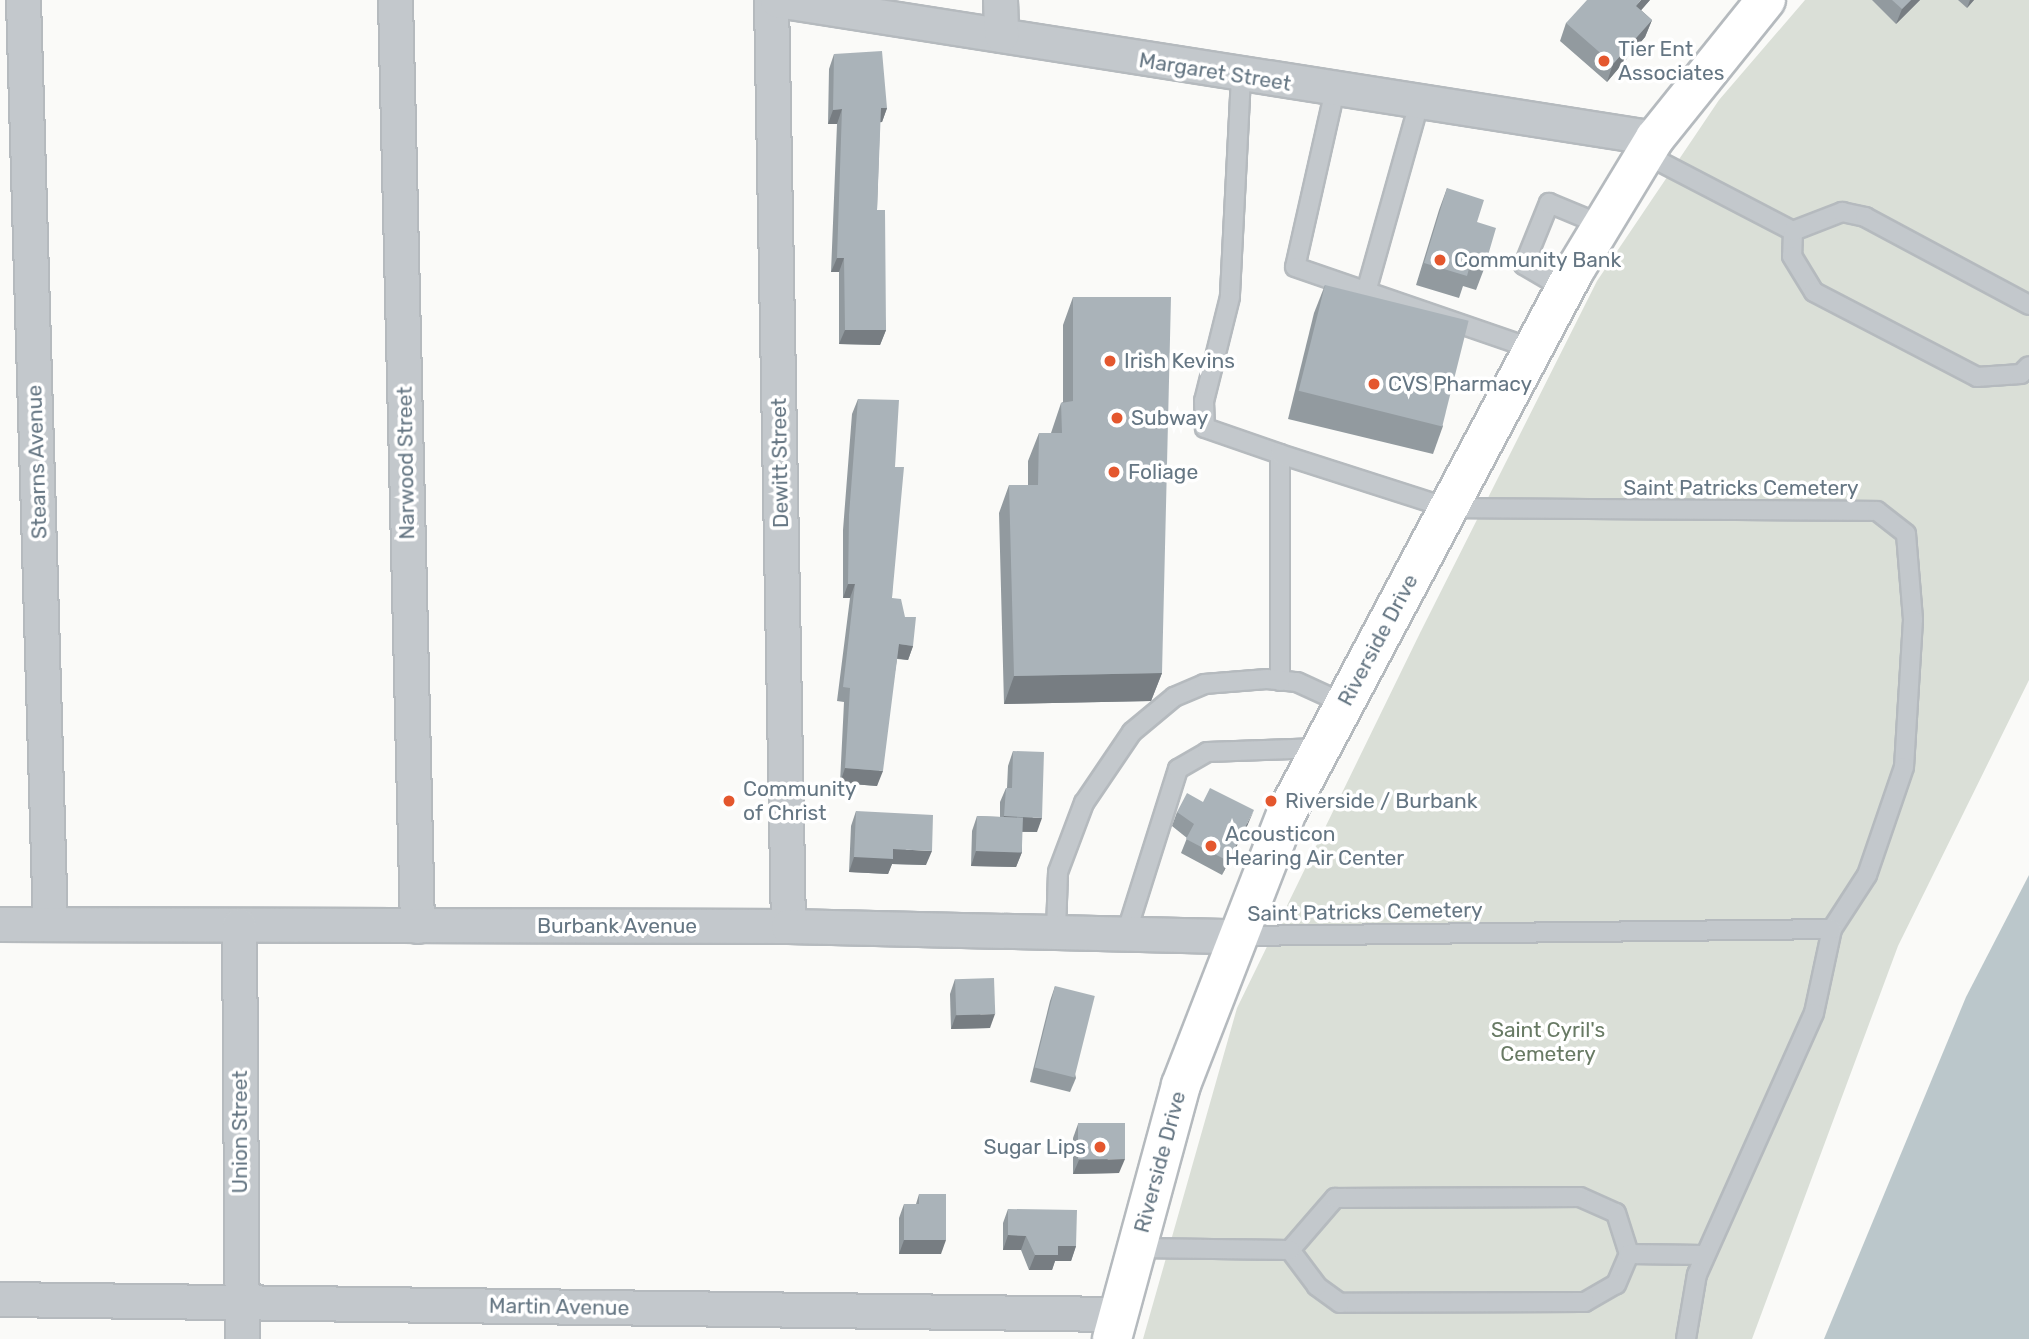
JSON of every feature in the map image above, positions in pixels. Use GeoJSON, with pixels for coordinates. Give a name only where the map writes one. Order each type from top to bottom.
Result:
{"type":"FeatureCollection","features":[{"type":"Feature","properties":{"kind":"main road","name":"Riverside Drive"},"geometry":{"type":"LineString","coordinates":[[1115,1327],[1181,1084],[1235,936],[1321,748],[1565,289],[1602,225],[1650,146],[1766,0]]}},
{"type":"Feature","properties":{"kind":"street","name":"Stearns Avenue"},"geometry":{"type":"LineString","coordinates":[[23,0],[50,924]]}},
{"type":"Feature","properties":{"kind":"street","name":"Narwood Street"},"geometry":{"type":"LineString","coordinates":[[395,0],[418,926]]}},
{"type":"Feature","properties":{"kind":"street","name":"Dewitt Street"},"geometry":{"type":"LineString","coordinates":[[771,0],[788,926]]}},
{"type":"Feature","properties":{"kind":"street","name":"Margaret Street"},"geometry":{"type":"LineString","coordinates":[[777,0],[1419,103],[1650,146]]}},
{"type":"Feature","properties":{"kind":"street"},"geometry":{"type":"LineString","coordinates":[[1000,0],[1001,35]]}},
{"type":"Feature","properties":{"kind":"street","name":"Burbank Avenue"},"geometry":{"type":"LineString","coordinates":[[0,924],[788,926],[1235,936]]}},
{"type":"Feature","properties":{"kind":"street","name":"Union Street"},"geometry":{"type":"LineString","coordinates":[[239,925],[242,1339]]}},
{"type":"Feature","properties":{"kind":"street","name":"Martin Avenue"},"geometry":{"type":"LineString","coordinates":[[0,1299],[1115,1327]]}},
{"type":"Feature","properties":{"kind":"lane","name":"Saint Patricks Cemetery"},"geometry":{"type":"LineString","coordinates":[[1241,76],[1230,297],[1204,401],[1205,428],[1448,508],[1877,511],[1895,519],[1910,554],[1913,620],[1904,767],[1867,875],[1832,929],[1814,1013],[1704,1255],[1686,1339]]}},
{"type":"Feature","properties":{"kind":"lane"},"geometry":{"type":"LineString","coordinates":[[1335,90],[1295,267],[1533,349]]}},
{"type":"Feature","properties":{"kind":"lane"},"geometry":{"type":"LineString","coordinates":[[1366,292],[1419,103]]}},
{"type":"Feature","properties":{"kind":"lane"},"geometry":{"type":"LineString","coordinates":[[1650,146],[1793,231]]}},
{"type":"Feature","properties":{"kind":"lane"},"geometry":{"type":"LineString","coordinates":[[1565,289],[1524,265],[1549,203],[1602,225]]}},
{"type":"Feature","properties":{"kind":"lane"},"geometry":{"type":"LineString","coordinates":[[1793,231],[1842,212],[1866,217],[2029,305]]}},
{"type":"Feature","properties":{"kind":"lane"},"geometry":{"type":"LineString","coordinates":[[1793,231],[1792,256],[1814,292],[1977,377],[2021,374],[2029,366]]}},
{"type":"Feature","properties":{"kind":"lane"},"geometry":{"type":"LineString","coordinates":[[1280,454],[1280,681]]}},
{"type":"Feature","properties":{"kind":"lane"},"geometry":{"type":"LineString","coordinates":[[1056,932],[1058,872],[1084,803],[1132,732],[1174,697],[1204,684],[1280,681],[1345,704]]}},
{"type":"Feature","properties":{"kind":"lane"},"geometry":{"type":"LineString","coordinates":[[1126,933],[1178,769],[1207,752],[1321,748]]}},
{"type":"Feature","properties":{"kind":"lane","name":"Saint Patricks Cemetery"},"geometry":{"type":"LineString","coordinates":[[1235,936],[1832,929]]}},
{"type":"Feature","properties":{"kind":"lane"},"geometry":{"type":"LineString","coordinates":[[1136,1248],[1290,1250],[1335,1198],[1580,1197],[1616,1213],[1629,1254],[1616,1284],[1585,1302],[1340,1303],[1317,1286],[1290,1250]]}},
{"type":"Feature","properties":{"kind":"lane"},"geometry":{"type":"LineString","coordinates":[[1629,1254],[1704,1255]]}},
{"type":"Feature","properties":{"kind":"green space","name":"Saint Cyril's Cemetery"},"geometry":{"type":"Polygon","coordinates":[[[1805,0],[2029,0],[2029,680],[1898,946],[1752,1339],[1143,1339],[1237,1008],[1420,633],[1597,281],[1719,100],[1805,0]]]}},
{"type":"Feature","properties":{"kind":"shaded area"},"geometry":{"type":"Polygon","coordinates":[[[2029,875],[2029,1339],[1824,1339],[1966,997],[2029,875]]]}},
{"type":"Feature","properties":{"kind":"building","name":"Tier Ent Associates"},"geometry":{"type":"Polygon","coordinates":[[[1587,0],[1641,0],[1636,6],[1652,20],[1613,64],[1566,23],[1587,0]]]}},
{"type":"Feature","properties":{"kind":"building"},"geometry":{"type":"Polygon","coordinates":[[[1892,0],[1911,0],[1902,9],[1892,0]]]}},
{"type":"Feature","properties":{"kind":"building"},"geometry":{"type":"Polygon","coordinates":[[[882,51],[887,108],[881,108],[877,210],[885,210],[886,330],[845,330],[844,258],[837,258],[842,109],[833,110],[834,54],[882,51]]]}},
{"type":"Feature","properties":{"kind":"building"},"geometry":{"type":"Polygon","coordinates":[[[1447,188],[1484,200],[1477,222],[1496,228],[1484,269],[1470,265],[1467,276],[1424,263],[1447,188]]]}},
{"type":"Feature","properties":{"kind":"building","name":"CVS Pharmacy"},"geometry":{"type":"Polygon","coordinates":[[[1325,285],[1469,321],[1442,427],[1299,391],[1325,285]]]}},
{"type":"Feature","properties":{"kind":"building"},"geometry":{"type":"Polygon","coordinates":[[[1073,297],[1171,297],[1162,673],[1014,676],[1009,485],[1038,485],[1039,433],[1062,433],[1061,403],[1073,401],[1073,297]]]}},
{"type":"Feature","properties":{"kind":"building"},"geometry":{"type":"Polygon","coordinates":[[[858,399],[899,400],[895,467],[904,467],[892,598],[901,599],[905,617],[916,617],[913,646],[899,644],[883,771],[845,768],[850,688],[843,687],[855,584],[848,584],[849,515],[858,399]]]}},
{"type":"Feature","properties":{"kind":"building"},"geometry":{"type":"Polygon","coordinates":[[[1013,751],[1044,752],[1042,818],[1004,816],[1006,788],[1012,788],[1013,751]]]}},
{"type":"Feature","properties":{"kind":"building","name":"Acousticon Hearing Air Center"},"geometry":{"type":"Polygon","coordinates":[[[1210,788],[1254,810],[1228,861],[1186,839],[1194,824],[1177,812],[1187,793],[1203,802],[1210,788]]]}},
{"type":"Feature","properties":{"kind":"building"},"geometry":{"type":"Polygon","coordinates":[[[856,811],[933,815],[932,851],[893,849],[893,859],[854,857],[856,811]]]}},
{"type":"Feature","properties":{"kind":"building"},"geometry":{"type":"Polygon","coordinates":[[[977,816],[1023,818],[1022,853],[976,851],[977,816]]]}},
{"type":"Feature","properties":{"kind":"building"},"geometry":{"type":"Polygon","coordinates":[[[994,978],[995,1014],[956,1015],[955,979],[994,978]]]}},
{"type":"Feature","properties":{"kind":"building"},"geometry":{"type":"Polygon","coordinates":[[[1055,986],[1095,996],[1074,1077],[1035,1068],[1055,986]]]}},
{"type":"Feature","properties":{"kind":"building"},"geometry":{"type":"Polygon","coordinates":[[[1078,1123],[1125,1123],[1125,1159],[1078,1159],[1078,1123]]]}},
{"type":"Feature","properties":{"kind":"building"},"geometry":{"type":"Polygon","coordinates":[[[919,1194],[946,1194],[946,1240],[904,1240],[904,1204],[919,1204],[919,1194]]]}},
{"type":"Feature","properties":{"kind":"building"},"geometry":{"type":"Polygon","coordinates":[[[1008,1209],[1077,1210],[1076,1246],[1058,1246],[1058,1255],[1035,1255],[1026,1236],[1008,1235],[1008,1209]]]}},
{"type":"Feature","properties":{"kind":"place","name":"Tier Ent Associates"},"geometry":{"type":"Point","coordinates":[1604,61]}},
{"type":"Feature","properties":{"kind":"place","name":"Community Bank"},"geometry":{"type":"Point","coordinates":[1440,260]}},
{"type":"Feature","properties":{"kind":"place","name":"Irish Kevins"},"geometry":{"type":"Point","coordinates":[1110,361]}},
{"type":"Feature","properties":{"kind":"place","name":"CVS Pharmacy"},"geometry":{"type":"Point","coordinates":[1374,384]}},
{"type":"Feature","properties":{"kind":"place","name":"Subway"},"geometry":{"type":"Point","coordinates":[1117,418]}},
{"type":"Feature","properties":{"kind":"place","name":"Foliage"},"geometry":{"type":"Point","coordinates":[1114,472]}},
{"type":"Feature","properties":{"kind":"place","name":"Community of Christ"},"geometry":{"type":"Point","coordinates":[729,801]}},
{"type":"Feature","properties":{"kind":"place","name":"Riverside / Burbank"},"geometry":{"type":"Point","coordinates":[1271,801]}},
{"type":"Feature","properties":{"kind":"place","name":"Acousticon Hearing Air Center"},"geometry":{"type":"Point","coordinates":[1211,846]}},
{"type":"Feature","properties":{"kind":"place","name":"Sugar Lips"},"geometry":{"type":"Point","coordinates":[1100,1147]}}]}
